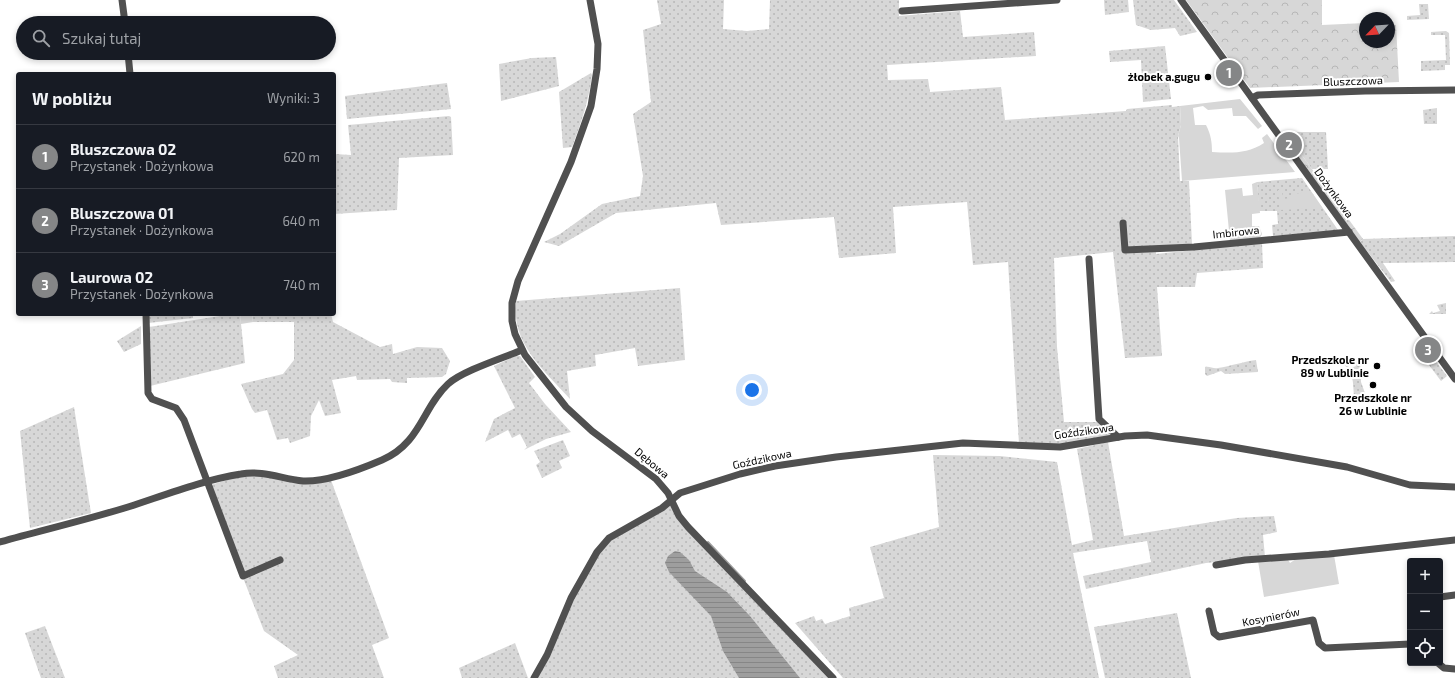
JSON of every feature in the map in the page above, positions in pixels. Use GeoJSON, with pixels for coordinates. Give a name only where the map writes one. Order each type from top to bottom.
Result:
{"type":"FeatureCollection","features":[{"type":"Feature","properties":{"kind":"street"},"geometry":{"type":"LineString","coordinates":[[122,0],[124,16]]}},
{"type":"Feature","properties":{"kind":"street","name":"Dębowa"},"geometry":{"type":"LineString","coordinates":[[590,0],[598,41],[597,69],[592,100],[580,139],[518,281],[511,308],[514,330],[522,350],[566,407],[592,431],[656,479],[671,500],[679,516],[688,527],[833,678]]}},
{"type":"Feature","properties":{"kind":"street"},"geometry":{"type":"LineString","coordinates":[[902,12],[1057,0]]}},
{"type":"Feature","properties":{"kind":"street","name":"Dożynkowa"},"geometry":{"type":"LineString","coordinates":[[1181,0],[1454,376]]}},
{"type":"Feature","properties":{"kind":"street"},"geometry":{"type":"LineString","coordinates":[[129,60],[130,72]]}},
{"type":"Feature","properties":{"kind":"street","name":"Bluszczowa"},"geometry":{"type":"LineString","coordinates":[[1252,98],[1258,95],[1365,91],[1455,90]]}},
{"type":"Feature","properties":{"kind":"street","name":"Imbirowa"},"geometry":{"type":"LineString","coordinates":[[1123,223],[1125,250],[1194,247],[1349,232]]}},
{"type":"Feature","properties":{"kind":"street"},"geometry":{"type":"LineString","coordinates":[[1089,259],[1099,419],[1118,437]]}},
{"type":"Feature","properties":{"kind":"street"},"geometry":{"type":"LineString","coordinates":[[146,316],[148,392],[152,399],[173,406],[180,413],[191,434],[243,576],[280,560]]}},
{"type":"Feature","properties":{"kind":"street"},"geometry":{"type":"LineString","coordinates":[[0,542],[98,516],[231,476],[254,472],[296,480],[314,480],[334,476],[382,460],[394,453],[411,437],[441,392],[450,382],[464,374],[522,350]]}},
{"type":"Feature","properties":{"kind":"street","name":"Goździkowa"},"geometry":{"type":"LineString","coordinates":[[534,678],[547,656],[571,598],[600,547],[614,534],[662,508],[680,493],[740,474],[775,466],[836,457],[973,442],[1032,447],[1060,447],[1118,437],[1147,435],[1221,445],[1347,467],[1410,485],[1455,487]]}},
{"type":"Feature","properties":{"kind":"street"},"geometry":{"type":"LineString","coordinates":[[1216,565],[1245,560],[1329,554],[1455,540]]}},
{"type":"Feature","properties":{"kind":"street"},"geometry":{"type":"LineString","coordinates":[[1443,596],[1455,595]]}},
{"type":"Feature","properties":{"kind":"street","name":"Kosynierów"},"geometry":{"type":"LineString","coordinates":[[1209,611],[1214,633],[1218,637],[1313,620],[1319,643],[1325,648],[1407,644]]}},
{"type":"Feature","properties":{"kind":"street"},"geometry":{"type":"LineString","coordinates":[[1442,666],[1444,668],[1455,669]]}},
{"type":"Feature","properties":{"kind":"green space"},"geometry":{"type":"Polygon","coordinates":[[[657,0],[724,0],[723,29],[747,31],[769,29],[770,0],[899,0],[899,16],[960,11],[963,37],[1034,32],[1036,56],[887,65],[888,80],[928,79],[930,92],[1001,87],[1005,120],[1126,111],[1127,109],[1172,105],[1172,107],[1180,106],[1181,125],[1178,136],[1180,181],[1189,181],[1192,244],[1156,248],[1156,254],[1262,243],[1263,268],[1197,273],[1195,287],[1157,287],[1162,356],[1125,358],[1113,252],[1054,258],[1057,347],[1064,422],[1099,422],[1113,435],[1068,444],[1019,444],[1008,262],[973,265],[967,202],[893,207],[896,253],[839,258],[834,217],[721,225],[716,203],[616,213],[559,246],[544,242],[560,234],[602,204],[640,196],[643,176],[633,114],[651,102],[643,30],[661,24],[657,0]]]}},
{"type":"Feature","properties":{"kind":"green space"},"geometry":{"type":"Polygon","coordinates":[[[1104,0],[1128,0],[1129,12],[1105,15],[1104,0]]]}},
{"type":"Feature","properties":{"kind":"green space"},"geometry":{"type":"Polygon","coordinates":[[[1133,0],[1174,0],[1197,32],[1180,36],[1175,28],[1151,30],[1136,25],[1133,0]]]}},
{"type":"Feature","properties":{"kind":"green space"},"geometry":{"type":"Polygon","coordinates":[[[1186,0],[1322,0],[1322,25],[1359,23],[1359,48],[1395,48],[1396,25],[1399,82],[1250,88],[1186,0]]]}},
{"type":"Feature","properties":{"kind":"green space"},"geometry":{"type":"Polygon","coordinates":[[[1419,4],[1428,4],[1429,19],[1407,20],[1407,16],[1420,15],[1419,4]]]}},
{"type":"Feature","properties":{"kind":"green space"},"geometry":{"type":"Polygon","coordinates":[[[1446,31],[1449,33],[1450,65],[1445,65],[1445,70],[1421,71],[1421,61],[1446,60],[1445,35],[1431,35],[1431,32],[1446,31]]]}},
{"type":"Feature","properties":{"kind":"green space"},"geometry":{"type":"Polygon","coordinates":[[[1165,46],[1171,99],[1143,102],[1141,60],[1110,62],[1109,51],[1165,46]]]}},
{"type":"Feature","properties":{"kind":"green space"},"geometry":{"type":"Polygon","coordinates":[[[556,57],[559,86],[501,101],[499,64],[532,58],[556,57]]]}},
{"type":"Feature","properties":{"kind":"green space"},"geometry":{"type":"Polygon","coordinates":[[[591,73],[591,84],[587,102],[572,147],[563,148],[559,92],[591,73]]]}},
{"type":"Feature","properties":{"kind":"green space"},"geometry":{"type":"Polygon","coordinates":[[[447,83],[451,109],[347,119],[345,96],[447,83]]]}},
{"type":"Feature","properties":{"kind":"green space"},"geometry":{"type":"Polygon","coordinates":[[[1240,99],[1262,126],[1258,129],[1246,116],[1233,116],[1232,108],[1208,110],[1203,106],[1193,108],[1195,125],[1206,125],[1208,129],[1211,138],[1212,152],[1233,152],[1252,149],[1264,143],[1262,138],[1267,134],[1295,172],[1182,181],[1178,136],[1181,125],[1180,106],[1240,99]]]}},
{"type":"Feature","properties":{"kind":"green space"},"geometry":{"type":"Polygon","coordinates":[[[1437,108],[1437,124],[1424,124],[1423,110],[1437,108]]]}},
{"type":"Feature","properties":{"kind":"green space"},"geometry":{"type":"Polygon","coordinates":[[[449,116],[451,117],[453,155],[399,158],[397,210],[336,214],[336,154],[351,155],[348,125],[449,116]]]}},
{"type":"Feature","properties":{"kind":"green space"},"geometry":{"type":"Polygon","coordinates":[[[1285,132],[1326,132],[1328,169],[1312,169],[1285,132]]]}},
{"type":"Feature","properties":{"kind":"green space"},"geometry":{"type":"Polygon","coordinates":[[[1285,132],[1363,239],[1360,242],[1281,134],[1285,132]]]}},
{"type":"Feature","properties":{"kind":"green space"},"geometry":{"type":"Polygon","coordinates":[[[1302,178],[1338,230],[1273,236],[1272,225],[1278,224],[1277,211],[1259,211],[1257,182],[1302,178]]]}},
{"type":"Feature","properties":{"kind":"green space"},"geometry":{"type":"Polygon","coordinates":[[[1257,182],[1260,213],[1252,214],[1252,226],[1259,226],[1262,234],[1260,238],[1230,241],[1225,190],[1242,188],[1243,196],[1253,195],[1252,184],[1257,182]]]}},
{"type":"Feature","properties":{"kind":"green space"},"geometry":{"type":"Polygon","coordinates":[[[1278,190],[1282,190],[1283,199],[1291,198],[1291,194],[1311,192],[1322,208],[1280,210],[1278,190]]]}},
{"type":"Feature","properties":{"kind":"green space"},"geometry":{"type":"Polygon","coordinates":[[[1455,236],[1455,262],[1383,263],[1395,281],[1391,282],[1360,242],[1363,239],[1455,236]]]}},
{"type":"Feature","properties":{"kind":"green space"},"geometry":{"type":"Polygon","coordinates":[[[680,288],[685,360],[638,366],[635,348],[595,355],[596,366],[567,371],[570,399],[540,367],[531,355],[519,330],[516,316],[516,301],[680,288]]]}},
{"type":"Feature","properties":{"kind":"green space"},"geometry":{"type":"Polygon","coordinates":[[[1446,303],[1446,314],[1429,314],[1432,311],[1433,313],[1440,311],[1437,305],[1446,303]]]}},
{"type":"Feature","properties":{"kind":"green space"},"geometry":{"type":"Polygon","coordinates":[[[149,316],[193,316],[193,318],[148,323],[149,316]]]}},
{"type":"Feature","properties":{"kind":"green space"},"geometry":{"type":"Polygon","coordinates":[[[220,316],[240,316],[245,363],[150,386],[149,327],[220,316]]]}},
{"type":"Feature","properties":{"kind":"green space"},"geometry":{"type":"Polygon","coordinates":[[[240,316],[252,316],[253,322],[241,324],[240,316]]]}},
{"type":"Feature","properties":{"kind":"green space"},"geometry":{"type":"Polygon","coordinates":[[[252,316],[332,316],[333,322],[380,347],[392,344],[393,354],[417,347],[442,348],[450,361],[446,374],[442,377],[407,378],[407,383],[392,382],[390,379],[357,380],[356,376],[332,380],[341,413],[325,416],[319,400],[311,416],[310,436],[290,443],[288,438],[277,440],[267,410],[255,413],[241,384],[283,374],[294,360],[294,322],[253,322],[252,316]]]}},
{"type":"Feature","properties":{"kind":"green space"},"geometry":{"type":"Polygon","coordinates":[[[141,326],[141,344],[124,352],[117,341],[141,326]]]}},
{"type":"Feature","properties":{"kind":"green space"},"geometry":{"type":"Polygon","coordinates":[[[1422,342],[1426,348],[1425,349],[1431,354],[1425,359],[1416,346],[1416,344],[1422,342]]]}},
{"type":"Feature","properties":{"kind":"green space"},"geometry":{"type":"Polygon","coordinates":[[[515,356],[520,356],[535,377],[529,383],[545,404],[571,432],[546,439],[524,450],[527,447],[520,434],[512,438],[508,430],[485,442],[494,419],[515,408],[494,366],[515,356]]]}},
{"type":"Feature","properties":{"kind":"green space"},"geometry":{"type":"Polygon","coordinates":[[[1432,356],[1447,376],[1441,381],[1426,361],[1432,356]]]}},
{"type":"Feature","properties":{"kind":"green space"},"geometry":{"type":"Polygon","coordinates":[[[1360,358],[1361,382],[1366,396],[1354,396],[1351,374],[1347,367],[1343,364],[1351,368],[1356,366],[1354,360],[1360,358]]]}},
{"type":"Feature","properties":{"kind":"green space"},"geometry":{"type":"Polygon","coordinates":[[[1256,360],[1258,372],[1225,374],[1221,371],[1207,376],[1205,374],[1205,367],[1218,368],[1256,360]]]}},
{"type":"Feature","properties":{"kind":"green space"},"geometry":{"type":"Polygon","coordinates":[[[74,407],[91,513],[30,528],[20,431],[74,407]]]}},
{"type":"Feature","properties":{"kind":"green space"},"geometry":{"type":"Polygon","coordinates":[[[563,440],[570,456],[559,461],[562,468],[542,478],[536,465],[540,462],[534,451],[563,440]]]}},
{"type":"Feature","properties":{"kind":"green space"},"geometry":{"type":"Polygon","coordinates":[[[1108,442],[1124,536],[1237,518],[1274,516],[1277,532],[1263,535],[1265,557],[1206,563],[1086,589],[1083,576],[1151,562],[1147,541],[1073,553],[1099,678],[843,678],[795,623],[814,616],[816,621],[822,619],[825,624],[850,616],[849,608],[884,598],[870,547],[939,527],[933,455],[1000,456],[1057,462],[1072,545],[1093,540],[1077,449],[1108,442]]]}},
{"type":"Feature","properties":{"kind":"green space"},"geometry":{"type":"Polygon","coordinates":[[[244,475],[331,480],[389,638],[372,645],[384,678],[278,678],[274,666],[298,655],[264,631],[207,486],[244,475]]]}},
{"type":"Feature","properties":{"kind":"green space"},"geometry":{"type":"Polygon","coordinates":[[[672,505],[832,678],[534,678],[556,631],[601,547],[644,517],[672,505]]]}},
{"type":"Feature","properties":{"kind":"green space"},"geometry":{"type":"Polygon","coordinates":[[[1334,555],[1339,584],[1264,597],[1258,561],[1287,558],[1290,563],[1296,559],[1334,555]]]}},
{"type":"Feature","properties":{"kind":"green space"},"geometry":{"type":"Polygon","coordinates":[[[1177,613],[1191,678],[1105,678],[1094,627],[1177,613]]]}},
{"type":"Feature","properties":{"kind":"green space"},"geometry":{"type":"Polygon","coordinates":[[[45,626],[65,678],[41,678],[25,633],[45,626]]]}},
{"type":"Feature","properties":{"kind":"green space"},"geometry":{"type":"Polygon","coordinates":[[[515,643],[528,678],[462,678],[459,668],[515,643]]]}},
{"type":"Feature","properties":{"kind":"shaded area"},"geometry":{"type":"Polygon","coordinates":[[[675,551],[680,552],[689,560],[695,571],[727,592],[750,616],[800,678],[739,678],[723,651],[711,616],[669,572],[665,563],[668,556],[675,551]]]}},
{"type":"Feature","properties":{"kind":"waterway"},"geometry":{"type":"LineString","coordinates":[[708,542],[745,581]]}},
{"type":"Feature","properties":{"kind":"place","name":"Bluszczowa 02"},"geometry":{"type":"Point","coordinates":[1229,73]}},
{"type":"Feature","properties":{"kind":"place","name":"żłobek a.gugu"},"geometry":{"type":"Point","coordinates":[1208,77]}},
{"type":"Feature","properties":{"kind":"place","name":"Bluszczowa 01"},"geometry":{"type":"Point","coordinates":[1289,145]}},
{"type":"Feature","properties":{"kind":"place","name":"Laurowa 02"},"geometry":{"type":"Point","coordinates":[1428,350]}},
{"type":"Feature","properties":{"kind":"place","name":"Przedszkole nr 89 w Lublinie"},"geometry":{"type":"Point","coordinates":[1377,366]}},
{"type":"Feature","properties":{"kind":"place","name":"Przedszkole nr 26 w Lublinie"},"geometry":{"type":"Point","coordinates":[1373,385]}}]}
